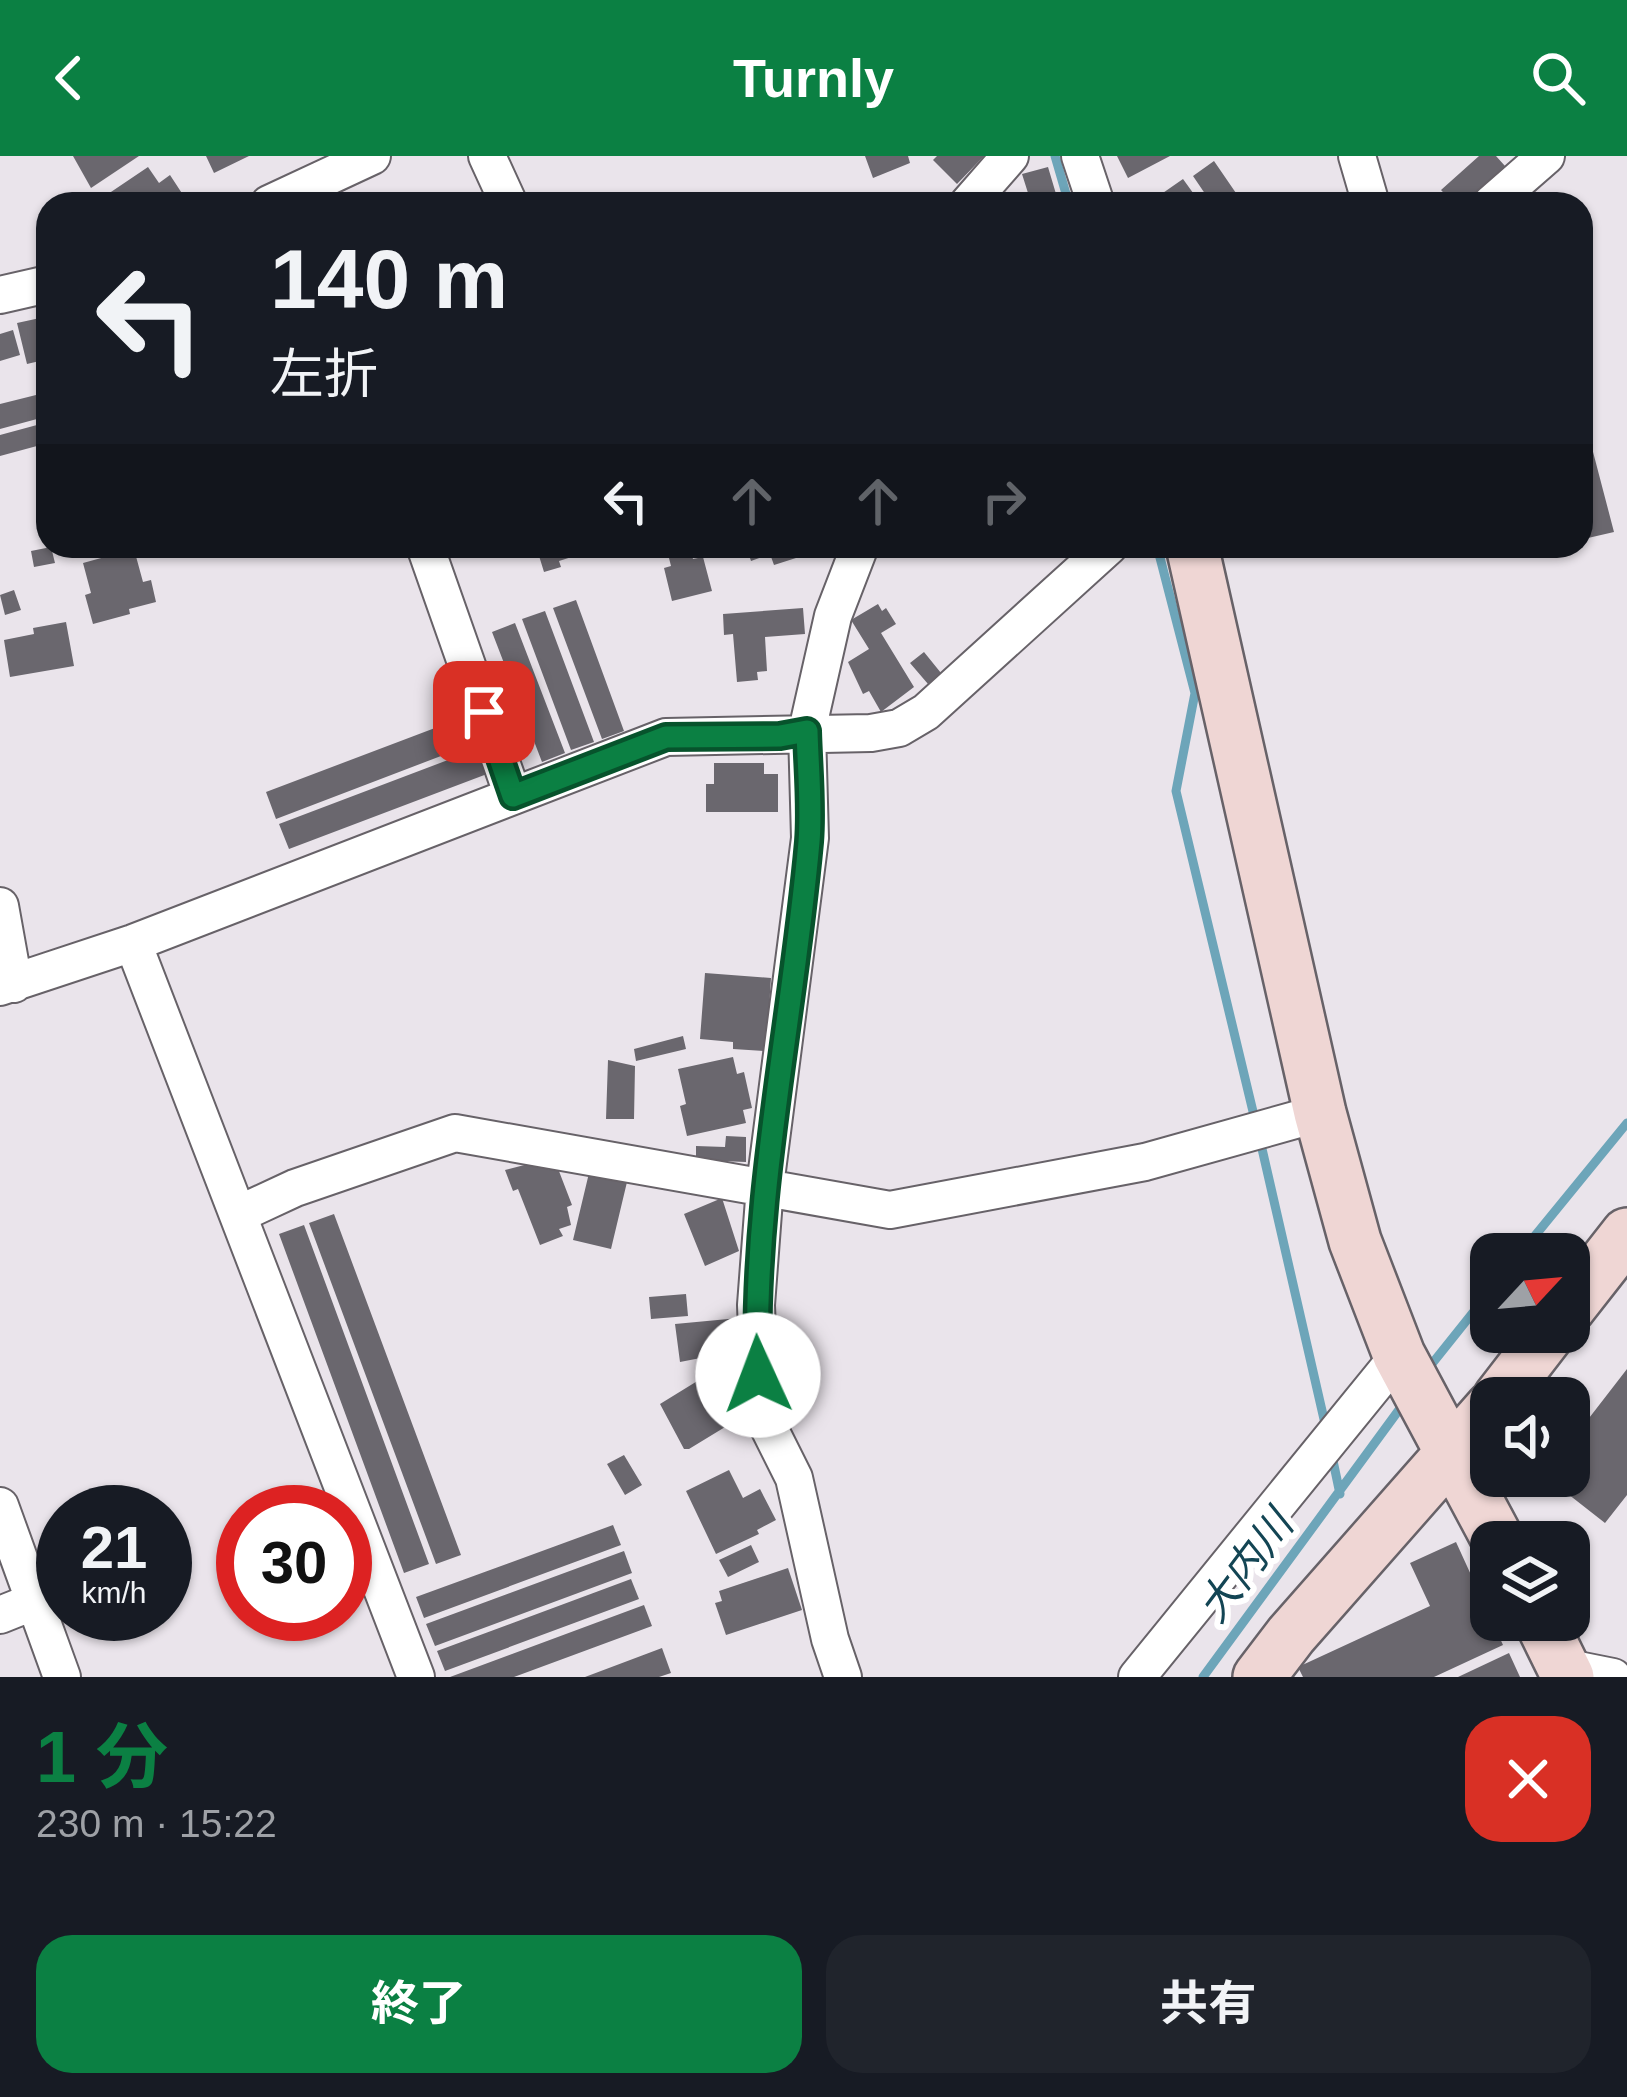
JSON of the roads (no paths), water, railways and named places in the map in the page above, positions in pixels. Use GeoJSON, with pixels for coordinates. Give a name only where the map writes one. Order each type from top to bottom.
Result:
{"type":"FeatureCollection","features":[{"type":"Feature","properties":{"kind":"street"},"geometry":{"type":"LineString","coordinates":[[300,192],[372,156]]}},
{"type":"Feature","properties":{"kind":"street"},"geometry":{"type":"LineString","coordinates":[[487,156],[504,192]]}},
{"type":"Feature","properties":{"kind":"street"},"geometry":{"type":"LineString","coordinates":[[978,192],[1010,156]]}},
{"type":"Feature","properties":{"kind":"street"},"geometry":{"type":"LineString","coordinates":[[1080,156],[1092,192]]}},
{"type":"Feature","properties":{"kind":"street"},"geometry":{"type":"LineString","coordinates":[[1357,156],[1367,192]]}},
{"type":"Feature","properties":{"kind":"street"},"geometry":{"type":"LineString","coordinates":[[1505,192],[1546,156]]}},
{"type":"Feature","properties":{"kind":"street"},"geometry":{"type":"LineString","coordinates":[[0,295],[36,287]]}},
{"type":"Feature","properties":{"kind":"street"},"geometry":{"type":"LineString","coordinates":[[429,558],[513,796]]}},
{"type":"Feature","properties":{"kind":"street"},"geometry":{"type":"LineString","coordinates":[[843,1677],[794,1478],[760,1410],[756,1305],[765,1186],[810,838],[807,731],[833,616],[855,558]]}},
{"type":"Feature","properties":{"kind":"street"},"geometry":{"type":"LineString","coordinates":[[0,906],[7,986],[133,943],[666,737],[885,731],[913,721],[1096,558]]}},
{"type":"Feature","properties":{"kind":"street"},"geometry":{"type":"LineString","coordinates":[[1195,558],[1320,1113],[1355,1241],[1399,1355],[1488,1521]]}},
{"type":"Feature","properties":{"kind":"street"},"geometry":{"type":"LineString","coordinates":[[133,943],[416,1677]]}},
{"type":"Feature","properties":{"kind":"street"},"geometry":{"type":"LineString","coordinates":[[238,1214],[295,1188],[455,1133],[890,1210],[1145,1162],[1320,1113]]}},
{"type":"Feature","properties":{"kind":"street"},"geometry":{"type":"LineString","coordinates":[[1590,1281],[1627,1234]]}},
{"type":"Feature","properties":{"kind":"street"},"geometry":{"type":"LineString","coordinates":[[1515,1377],[1534,1353]]}},
{"type":"Feature","properties":{"kind":"street"},"geometry":{"type":"LineString","coordinates":[[1137,1677],[1399,1355]]}},
{"type":"Feature","properties":{"kind":"street"},"geometry":{"type":"LineString","coordinates":[[1259,1677],[1470,1433]]}},
{"type":"Feature","properties":{"kind":"street"},"geometry":{"type":"LineString","coordinates":[[0,1507],[62,1677]]}},
{"type":"Feature","properties":{"kind":"street"},"geometry":{"type":"LineString","coordinates":[[0,1615],[35,1601]]}},
{"type":"Feature","properties":{"kind":"street"},"geometry":{"type":"LineString","coordinates":[[1556,1641],[1581,1674]]}},
{"type":"Feature","properties":{"kind":"waterway"},"geometry":{"type":"LineString","coordinates":[[1055,156],[1066,192]]}},
{"type":"Feature","properties":{"kind":"waterway"},"geometry":{"type":"LineString","coordinates":[[1160,558],[1195,693],[1176,791],[1256,1124]]}},
{"type":"Feature","properties":{"kind":"waterway"},"geometry":{"type":"LineString","coordinates":[[1537,1233],[1627,1123]]}},
{"type":"Feature","properties":{"kind":"waterway"},"geometry":{"type":"LineString","coordinates":[[1260,1140],[1326,1428]]}},
{"type":"Feature","properties":{"kind":"waterway"},"geometry":{"type":"LineString","coordinates":[[1427,1370],[1470,1316]]}},
{"type":"Feature","properties":{"kind":"waterway","name":"大内川"},"geometry":{"type":"LineString","coordinates":[[1203,1677],[1404,1403]]}},
{"type":"Feature","properties":{"kind":"waterway"},"geometry":{"type":"LineString","coordinates":[[1332,1456],[1340,1494]]}}]}
